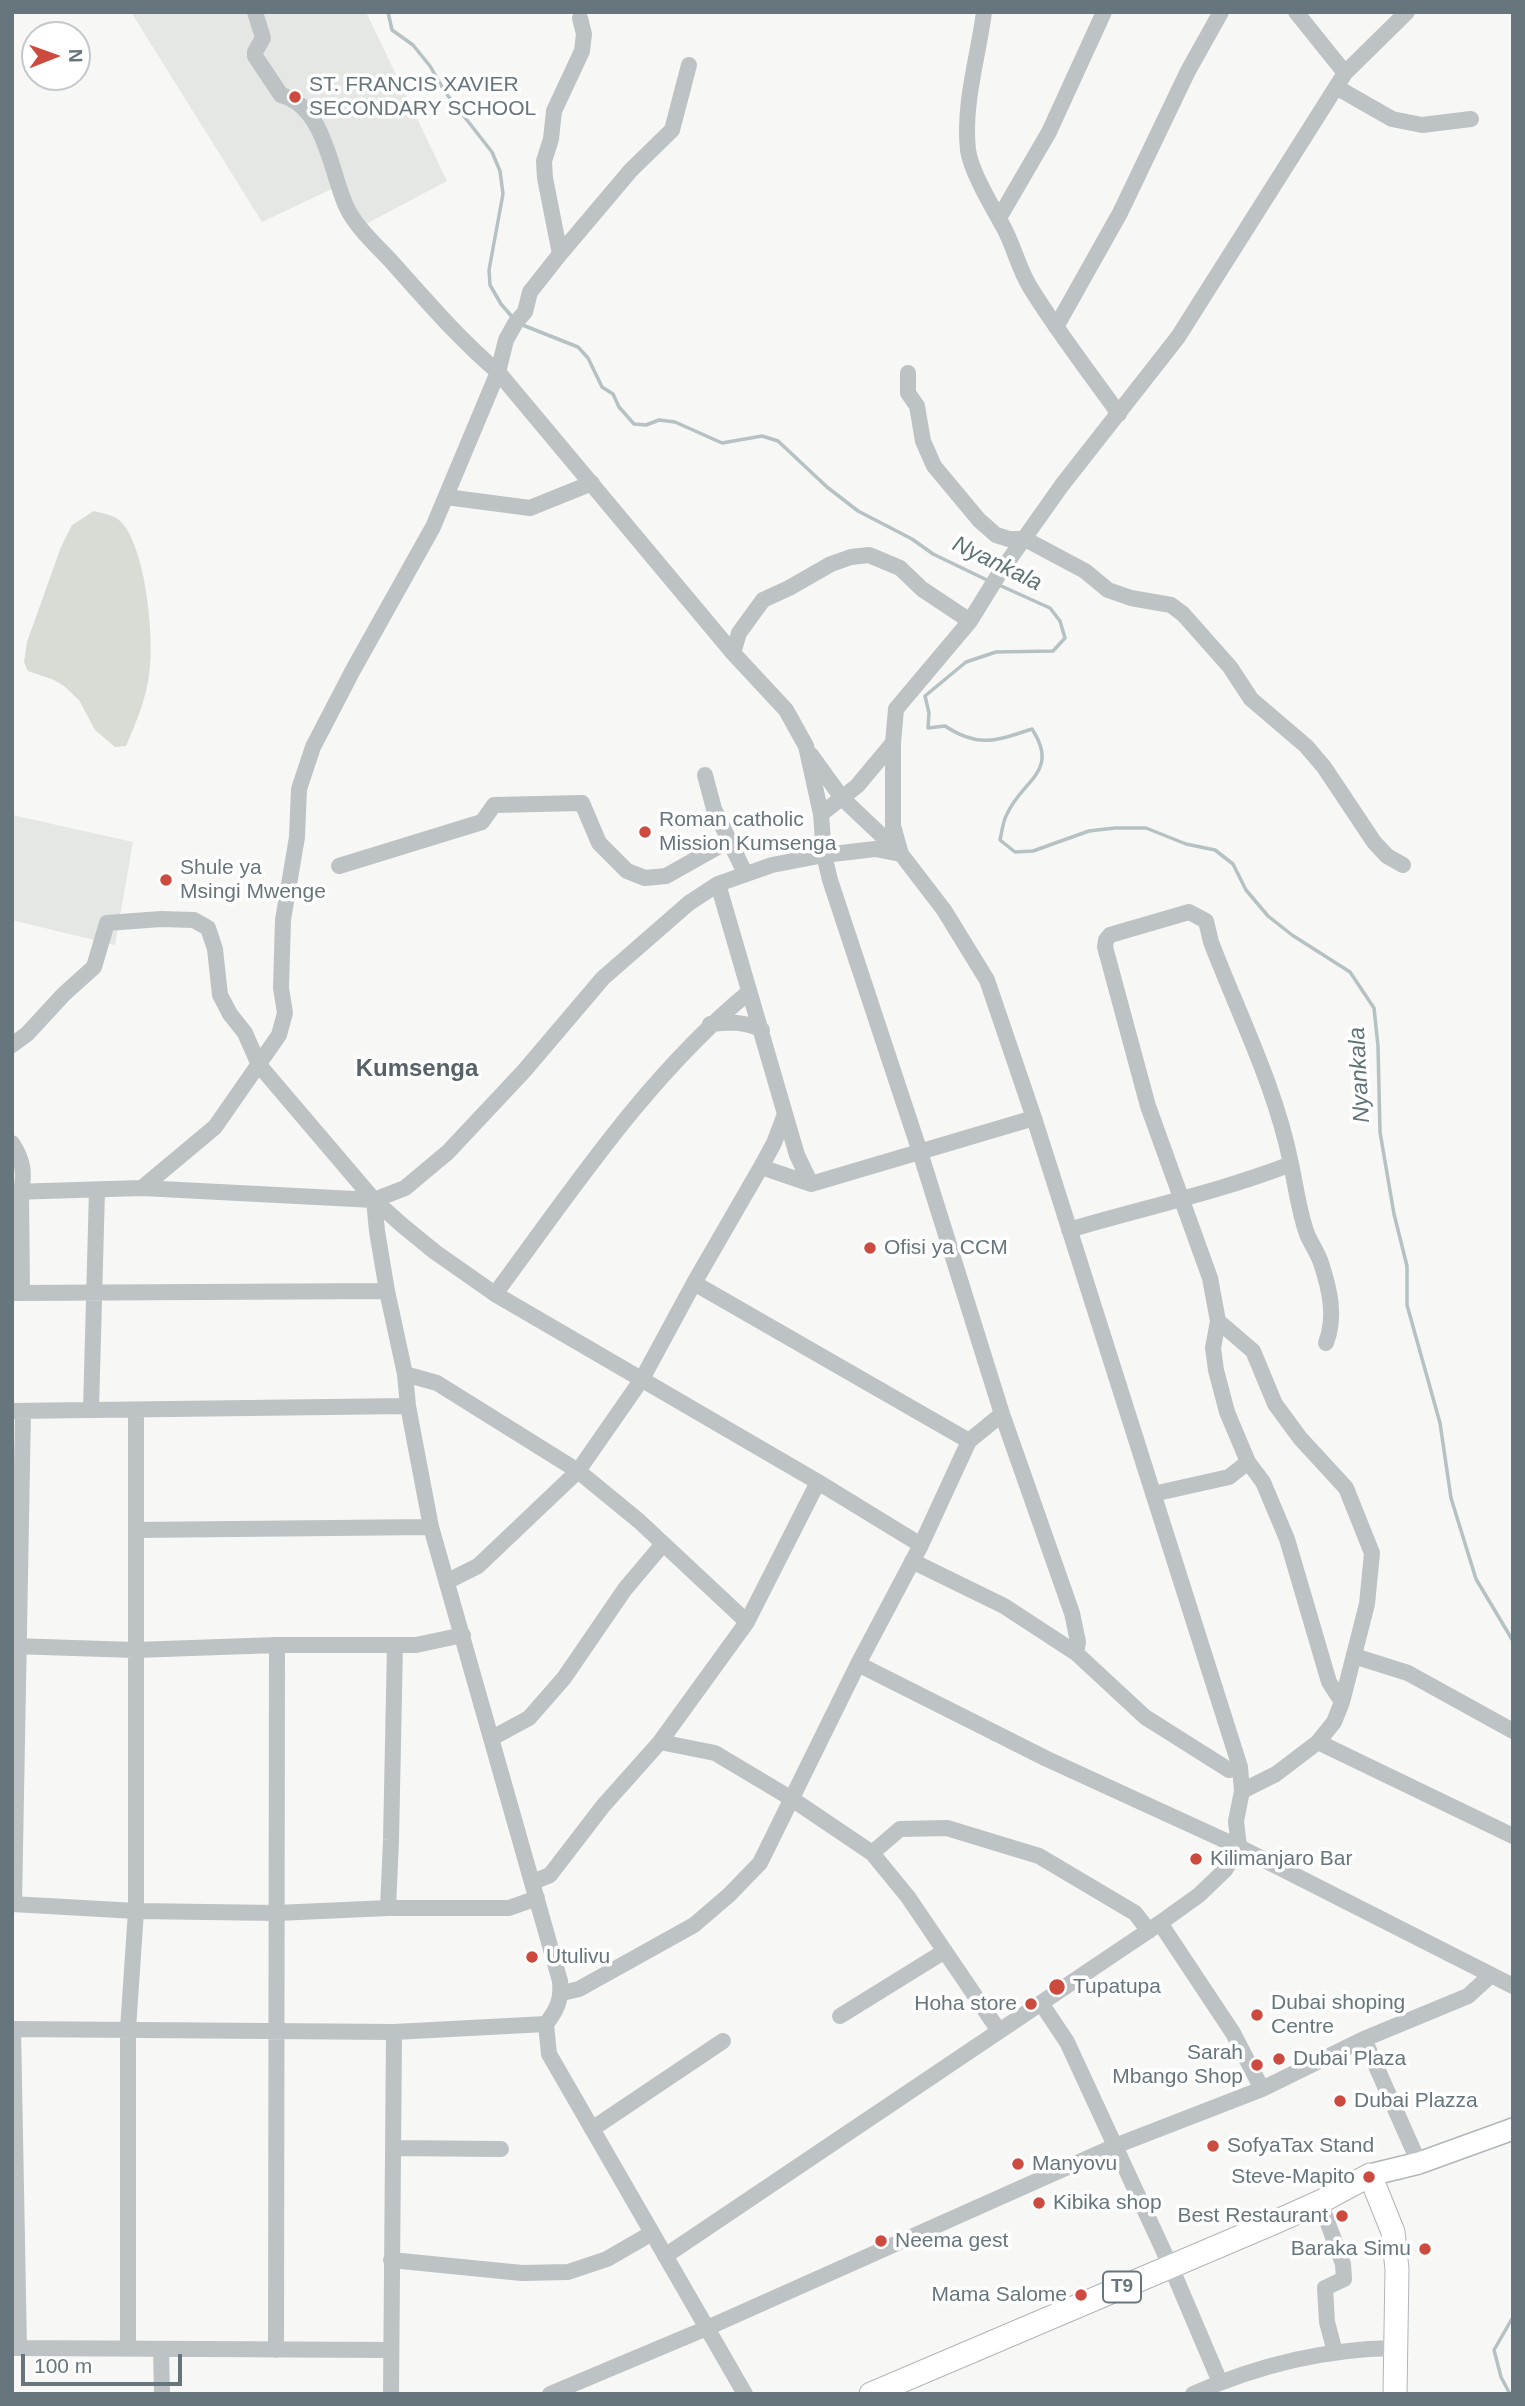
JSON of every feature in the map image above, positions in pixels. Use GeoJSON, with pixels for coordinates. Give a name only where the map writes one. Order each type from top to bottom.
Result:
{"type":"FeatureCollection","features":[{"type":"Feature","properties":{"kind":"highway","name":"T9"},"geometry":{"type":"LineString","coordinates":[[871,2394],[1320,2203],[1370,2175]]}},
{"type":"Feature","properties":{"kind":"highway"},"geometry":{"type":"LineString","coordinates":[[1370,2175],[1393,2232],[1397,2269],[1395,2394]]}},
{"type":"Feature","properties":{"kind":"main road"},"geometry":{"type":"LineString","coordinates":[[1370,2175],[1419,2163],[1513,2129]]}},
{"type":"Feature","properties":{"kind":"street"},"geometry":{"type":"LineString","coordinates":[[254,12],[263,38],[255,56],[281,95],[292,98],[304,107],[328,149],[347,208],[364,232],[466,344],[498,372],[733,653],[786,710],[806,746],[842,798],[901,854],[944,910],[987,980],[1034,1118],[1240,1767],[1242,1791],[1236,1821],[1238,1847],[1225,1870],[1199,1895],[665,2256]]}},
{"type":"Feature","properties":{"kind":"street"},"geometry":{"type":"LineString","coordinates":[[984,12],[971,83],[967,134],[969,154],[1028,284],[1119,414]]}},
{"type":"Feature","properties":{"kind":"street"},"geometry":{"type":"LineString","coordinates":[[999,218],[1049,132],[1104,12]]}},
{"type":"Feature","properties":{"kind":"street"},"geometry":{"type":"LineString","coordinates":[[1056,327],[1120,213],[1188,71],[1221,12]]}},
{"type":"Feature","properties":{"kind":"street"},"geometry":{"type":"LineString","coordinates":[[1296,12],[1340,80],[1392,120],[1422,125],[1471,119]]}},
{"type":"Feature","properties":{"kind":"street"},"geometry":{"type":"LineString","coordinates":[[901,854],[893,826],[893,743],[896,709],[970,621],[999,574],[1100,435],[1178,337],[1340,80],[1407,12]]}},
{"type":"Feature","properties":{"kind":"street"},"geometry":{"type":"LineString","coordinates":[[560,254],[544,161],[551,139],[554,111],[582,51],[584,34],[576,14]]}},
{"type":"Feature","properties":{"kind":"street"},"geometry":{"type":"LineString","coordinates":[[142,1188],[215,1127],[260,1066],[279,1035],[285,1013],[281,988],[282,920],[297,837],[299,789],[313,747],[433,527],[498,372],[506,340],[525,312],[530,292],[631,170],[672,130],[689,65]]}},
{"type":"Feature","properties":{"kind":"street"},"geometry":{"type":"LineString","coordinates":[[908,373],[908,393],[917,406],[923,441],[934,467],[979,520],[996,535],[1009,539],[1025,539],[1084,571],[1108,590],[1131,598],[1171,605],[1183,614],[1230,667],[1251,699],[1306,746],[1324,767],[1374,842],[1387,856],[1403,865]]}},
{"type":"Feature","properties":{"kind":"street"},"geometry":{"type":"LineString","coordinates":[[446,497],[530,508],[592,483]]}},
{"type":"Feature","properties":{"kind":"street"},"geometry":{"type":"LineString","coordinates":[[733,653],[739,633],[763,600],[831,564],[851,557],[869,555],[900,568],[922,589],[970,621]]}},
{"type":"Feature","properties":{"kind":"street"},"geometry":{"type":"LineString","coordinates":[[821,814],[857,786],[893,743]]}},
{"type":"Feature","properties":{"kind":"street"},"geometry":{"type":"LineString","coordinates":[[806,746],[821,814],[824,855],[1002,1414],[1072,1612],[1078,1642],[1076,1653]]}},
{"type":"Feature","properties":{"kind":"street"},"geometry":{"type":"LineString","coordinates":[[705,775],[714,809],[745,873]]}},
{"type":"Feature","properties":{"kind":"street"},"geometry":{"type":"LineString","coordinates":[[339,866],[482,822],[494,805],[582,803],[599,843],[627,871],[645,878],[666,876],[730,840]]}},
{"type":"Feature","properties":{"kind":"street"},"geometry":{"type":"LineString","coordinates":[[17,1192],[142,1188],[374,1200],[405,1188],[447,1152],[524,1071],[603,978],[690,903],[718,884],[745,873],[824,855],[875,849],[901,854]]}},
{"type":"Feature","properties":{"kind":"street"},"geometry":{"type":"LineString","coordinates":[[718,884],[797,1155],[811,1184]]}},
{"type":"Feature","properties":{"kind":"street"},"geometry":{"type":"LineString","coordinates":[[1326,1343],[1333,1316],[1321,1262],[1302,1219],[1286,1140],[1206,921],[1189,912],[1110,935],[1104,947],[1149,1106],[1210,1279],[1219,1321],[1213,1348],[1227,1412],[1248,1462],[1263,1482],[1287,1539],[1329,1682],[1342,1702]]}},
{"type":"Feature","properties":{"kind":"street"},"geometry":{"type":"LineString","coordinates":[[12,1045],[27,1034],[64,994],[94,967],[107,923],[162,919],[194,920],[208,928],[215,949],[220,995],[245,1033],[260,1066],[374,1200],[435,1252],[495,1294],[818,1482],[920,1545]]}},
{"type":"Feature","properties":{"kind":"street"},"geometry":{"type":"LineString","coordinates":[[495,1294],[623,1121],[710,1024],[749,992]]}},
{"type":"Feature","properties":{"kind":"street"},"geometry":{"type":"LineString","coordinates":[[710,1024],[734,1021],[750,1024],[762,1031]]}},
{"type":"Feature","properties":{"kind":"street"},"geometry":{"type":"LineString","coordinates":[[448,1581],[478,1566],[578,1471],[642,1379],[774,1143],[785,1114]]}},
{"type":"Feature","properties":{"kind":"street"},"geometry":{"type":"LineString","coordinates":[[761,1167],[811,1184],[1034,1118]]}},
{"type":"Feature","properties":{"kind":"street"},"geometry":{"type":"LineString","coordinates":[[12,1143],[22,1158],[24,1175],[17,1192],[17,1293],[387,1291]]}},
{"type":"Feature","properties":{"kind":"street"},"geometry":{"type":"LineString","coordinates":[[1069,1230],[1263,1175],[1291,1164]]}},
{"type":"Feature","properties":{"kind":"street"},"geometry":{"type":"LineString","coordinates":[[91,1410],[97,1190]]}},
{"type":"Feature","properties":{"kind":"street"},"geometry":{"type":"LineString","coordinates":[[374,1200],[387,1291],[405,1374],[408,1406],[431,1527],[560,1981],[562,1993],[556,2012],[546,2024],[549,2054],[745,2394]]}},
{"type":"Feature","properties":{"kind":"street"},"geometry":{"type":"LineString","coordinates":[[694,1283],[969,1441]]}},
{"type":"Feature","properties":{"kind":"street"},"geometry":{"type":"LineString","coordinates":[[1219,1321],[1253,1351],[1275,1404],[1300,1438],[1346,1488],[1372,1552],[1367,1604],[1342,1702],[1334,1722],[1318,1742],[1276,1774],[1242,1791]]}},
{"type":"Feature","properties":{"kind":"street"},"geometry":{"type":"LineString","coordinates":[[405,1374],[437,1383],[578,1471],[663,1544],[747,1622]]}},
{"type":"Feature","properties":{"kind":"street"},"geometry":{"type":"LineString","coordinates":[[408,1406],[17,1411],[13,1904],[277,1913],[388,1908],[509,1908],[535,1890],[550,1875],[603,1806],[660,1742],[747,1622],[818,1482]]}},
{"type":"Feature","properties":{"kind":"street"},"geometry":{"type":"LineString","coordinates":[[128,2349],[128,2029],[136,1910],[136,1410]]}},
{"type":"Feature","properties":{"kind":"street"},"geometry":{"type":"LineString","coordinates":[[562,1993],[579,1989],[694,1925],[760,1863],[920,1545],[969,1441],[1002,1414]]}},
{"type":"Feature","properties":{"kind":"street"},"geometry":{"type":"LineString","coordinates":[[1153,1494],[1229,1477],[1248,1462]]}},
{"type":"Feature","properties":{"kind":"street"},"geometry":{"type":"LineString","coordinates":[[136,1530],[431,1527]]}},
{"type":"Feature","properties":{"kind":"street"},"geometry":{"type":"LineString","coordinates":[[492,1738],[529,1718],[564,1678],[625,1589],[663,1544]]}},
{"type":"Feature","properties":{"kind":"street"},"geometry":{"type":"LineString","coordinates":[[912,1561],[1004,1606],[1076,1653],[1145,1717],[1229,1770],[1240,1767]]}},
{"type":"Feature","properties":{"kind":"street"},"geometry":{"type":"LineString","coordinates":[[16,1646],[135,1650],[277,1645],[416,1645],[463,1635]]}},
{"type":"Feature","properties":{"kind":"street"},"geometry":{"type":"LineString","coordinates":[[276,2350],[277,1645]]}},
{"type":"Feature","properties":{"kind":"street"},"geometry":{"type":"LineString","coordinates":[[388,1908],[392,1828],[394,1645]]}},
{"type":"Feature","properties":{"kind":"street"},"geometry":{"type":"LineString","coordinates":[[1354,1656],[1408,1673],[1513,1731]]}},
{"type":"Feature","properties":{"kind":"street"},"geometry":{"type":"LineString","coordinates":[[858,1664],[1047,1759],[1238,1847],[1513,1986]]}},
{"type":"Feature","properties":{"kind":"street"},"geometry":{"type":"LineString","coordinates":[[660,1742],[715,1753],[792,1799],[872,1853],[908,1897],[999,2031]]}},
{"type":"Feature","properties":{"kind":"street"},"geometry":{"type":"LineString","coordinates":[[1318,1742],[1513,1836]]}},
{"type":"Feature","properties":{"kind":"street"},"geometry":{"type":"LineString","coordinates":[[872,1853],[900,1829],[947,1828],[1040,1856],[1135,1913],[1154,1927],[1233,2033],[1262,2089]]}},
{"type":"Feature","properties":{"kind":"street"},"geometry":{"type":"LineString","coordinates":[[840,2016],[945,1951]]}},
{"type":"Feature","properties":{"kind":"street"},"geometry":{"type":"LineString","coordinates":[[550,2394],[707,2328],[1115,2146],[1262,2089],[1364,2039],[1468,1996],[1490,1975]]}},
{"type":"Feature","properties":{"kind":"street"},"geometry":{"type":"LineString","coordinates":[[1041,2003],[1067,2042],[1171,2267],[1220,2382]]}},
{"type":"Feature","properties":{"kind":"street"},"geometry":{"type":"LineString","coordinates":[[391,2350],[16,2348],[13,2029],[394,2032],[546,2024]]}},
{"type":"Feature","properties":{"kind":"street"},"geometry":{"type":"LineString","coordinates":[[391,2394],[394,2032]]}},
{"type":"Feature","properties":{"kind":"street"},"geometry":{"type":"LineString","coordinates":[[1364,2039],[1419,2163]]}},
{"type":"Feature","properties":{"kind":"street"},"geometry":{"type":"LineString","coordinates":[[592,2129],[723,2041]]}},
{"type":"Feature","properties":{"kind":"street"},"geometry":{"type":"LineString","coordinates":[[393,2148],[501,2149]]}},
{"type":"Feature","properties":{"kind":"street"},"geometry":{"type":"LineString","coordinates":[[1320,2203],[1343,2264],[1344,2279],[1325,2288],[1326,2322],[1335,2352]]}},
{"type":"Feature","properties":{"kind":"street"},"geometry":{"type":"LineString","coordinates":[[391,2260],[522,2273],[568,2272],[607,2259],[652,2233]]}},
{"type":"Feature","properties":{"kind":"street"},"geometry":{"type":"LineString","coordinates":[[1193,2394],[1220,2382],[1335,2352],[1394,2348]]}},
{"type":"Feature","properties":{"kind":"street"},"geometry":{"type":"LineString","coordinates":[[161,2349],[162,2394]]}},
{"type":"Feature","properties":{"kind":"shaded area","name":"ST. FRANCIS XAVIER SECONDARY SCHOOL"},"geometry":{"type":"Polygon","coordinates":[[[131,12],[366,12],[447,181],[366,224],[336,187],[262,222],[131,12]]]}},
{"type":"Feature","properties":{"kind":"shaded area"},"geometry":{"type":"Polygon","coordinates":[[[94,511],[117,518],[128,532],[136,549],[146,593],[151,640],[148,684],[126,746],[115,747],[95,730],[79,700],[54,680],[28,671],[24,662],[27,642],[61,547],[72,525],[94,511]]]}},
{"type":"Feature","properties":{"kind":"shaded area"},"geometry":{"type":"Polygon","coordinates":[[[12,815],[133,842],[115,945],[12,920],[12,815]]]}},
{"type":"Feature","properties":{"kind":"waterway","name":"Nyankala"},"geometry":{"type":"LineString","coordinates":[[388,12],[392,30],[413,45],[430,66],[445,92],[492,152],[500,171],[503,194],[489,270],[490,285],[514,319]]}},
{"type":"Feature","properties":{"kind":"waterway","name":"Nyankala"},"geometry":{"type":"LineString","coordinates":[[520,324],[578,347],[588,358],[602,387],[613,394],[619,407],[634,424],[646,425],[659,420],[675,422],[722,443],[762,436],[778,441],[827,487],[858,511],[912,539],[933,554],[989,581]]}},
{"type":"Feature","properties":{"kind":"waterway","name":"Nyankala"},"geometry":{"type":"LineString","coordinates":[[999,585],[1050,608],[1060,621],[1065,638],[1053,651],[996,652],[966,662],[925,696],[929,713],[928,728],[945,726],[978,740],[1008,737],[1032,729],[1040,744],[1041,766],[1007,814],[1000,840],[1015,852],[1033,851],[1089,831],[1146,828],[1186,844],[1215,850],[1233,864],[1246,890],[1268,916],[1292,935],[1350,972],[1374,1008],[1378,1046],[1380,1132],[1394,1214],[1407,1266],[1407,1305],[1440,1423],[1451,1498],[1476,1579],[1513,1641]]}},
{"type":"Feature","properties":{"kind":"waterway","name":"Nyankala"},"geometry":{"type":"LineString","coordinates":[[1510,2394],[1501,2377],[1494,2350],[1513,2317]]}},
{"type":"Feature","properties":{"kind":"place","name":"ST. FRANCIS XAVIER SECONDARY SCHOOL"},"geometry":{"type":"Point","coordinates":[295,97]}},
{"type":"Feature","properties":{"kind":"place","name":"Roman catholic Mission Kumsenga"},"geometry":{"type":"Point","coordinates":[645,832]}},
{"type":"Feature","properties":{"kind":"place","name":"Shule ya Msingi Mwenge"},"geometry":{"type":"Point","coordinates":[166,880]}},
{"type":"Feature","properties":{"kind":"place","name":"Ofisi ya CCM"},"geometry":{"type":"Point","coordinates":[870,1248]}},
{"type":"Feature","properties":{"kind":"place","name":"Kilimanjaro Bar"},"geometry":{"type":"Point","coordinates":[1196,1859]}},
{"type":"Feature","properties":{"kind":"place","name":"Utulivu"},"geometry":{"type":"Point","coordinates":[532,1957]}},
{"type":"Feature","properties":{"kind":"place","name":"Tupatupa"},"geometry":{"type":"Point","coordinates":[1057,1987]}},
{"type":"Feature","properties":{"kind":"place","name":"Hoha store"},"geometry":{"type":"Point","coordinates":[1031,2004]}},
{"type":"Feature","properties":{"kind":"place","name":"Dubai shoping Centre"},"geometry":{"type":"Point","coordinates":[1257,2015]}},
{"type":"Feature","properties":{"kind":"place","name":"Dubai Plaza"},"geometry":{"type":"Point","coordinates":[1279,2059]}},
{"type":"Feature","properties":{"kind":"place","name":"Sarah Mbango Shop"},"geometry":{"type":"Point","coordinates":[1257,2065]}},
{"type":"Feature","properties":{"kind":"place","name":"Dubai Plazza"},"geometry":{"type":"Point","coordinates":[1340,2101]}},
{"type":"Feature","properties":{"kind":"place","name":"SofyaTax Stand"},"geometry":{"type":"Point","coordinates":[1213,2146]}},
{"type":"Feature","properties":{"kind":"place","name":"Manyovu"},"geometry":{"type":"Point","coordinates":[1018,2164]}},
{"type":"Feature","properties":{"kind":"place","name":"Steve-Mapito"},"geometry":{"type":"Point","coordinates":[1369,2177]}},
{"type":"Feature","properties":{"kind":"place","name":"Kibika shop"},"geometry":{"type":"Point","coordinates":[1039,2203]}},
{"type":"Feature","properties":{"kind":"place","name":"Best Restaurant"},"geometry":{"type":"Point","coordinates":[1342,2216]}},
{"type":"Feature","properties":{"kind":"place","name":"Neema gest"},"geometry":{"type":"Point","coordinates":[881,2241]}},
{"type":"Feature","properties":{"kind":"place","name":"Baraka Simu"},"geometry":{"type":"Point","coordinates":[1425,2249]}},
{"type":"Feature","properties":{"kind":"place","name":"Mama Salome"},"geometry":{"type":"Point","coordinates":[1081,2295]}},
{"type":"Feature","properties":{"kind":"district","name":"Kumsenga"},"geometry":{"type":"Point","coordinates":[417,1069]}}]}
